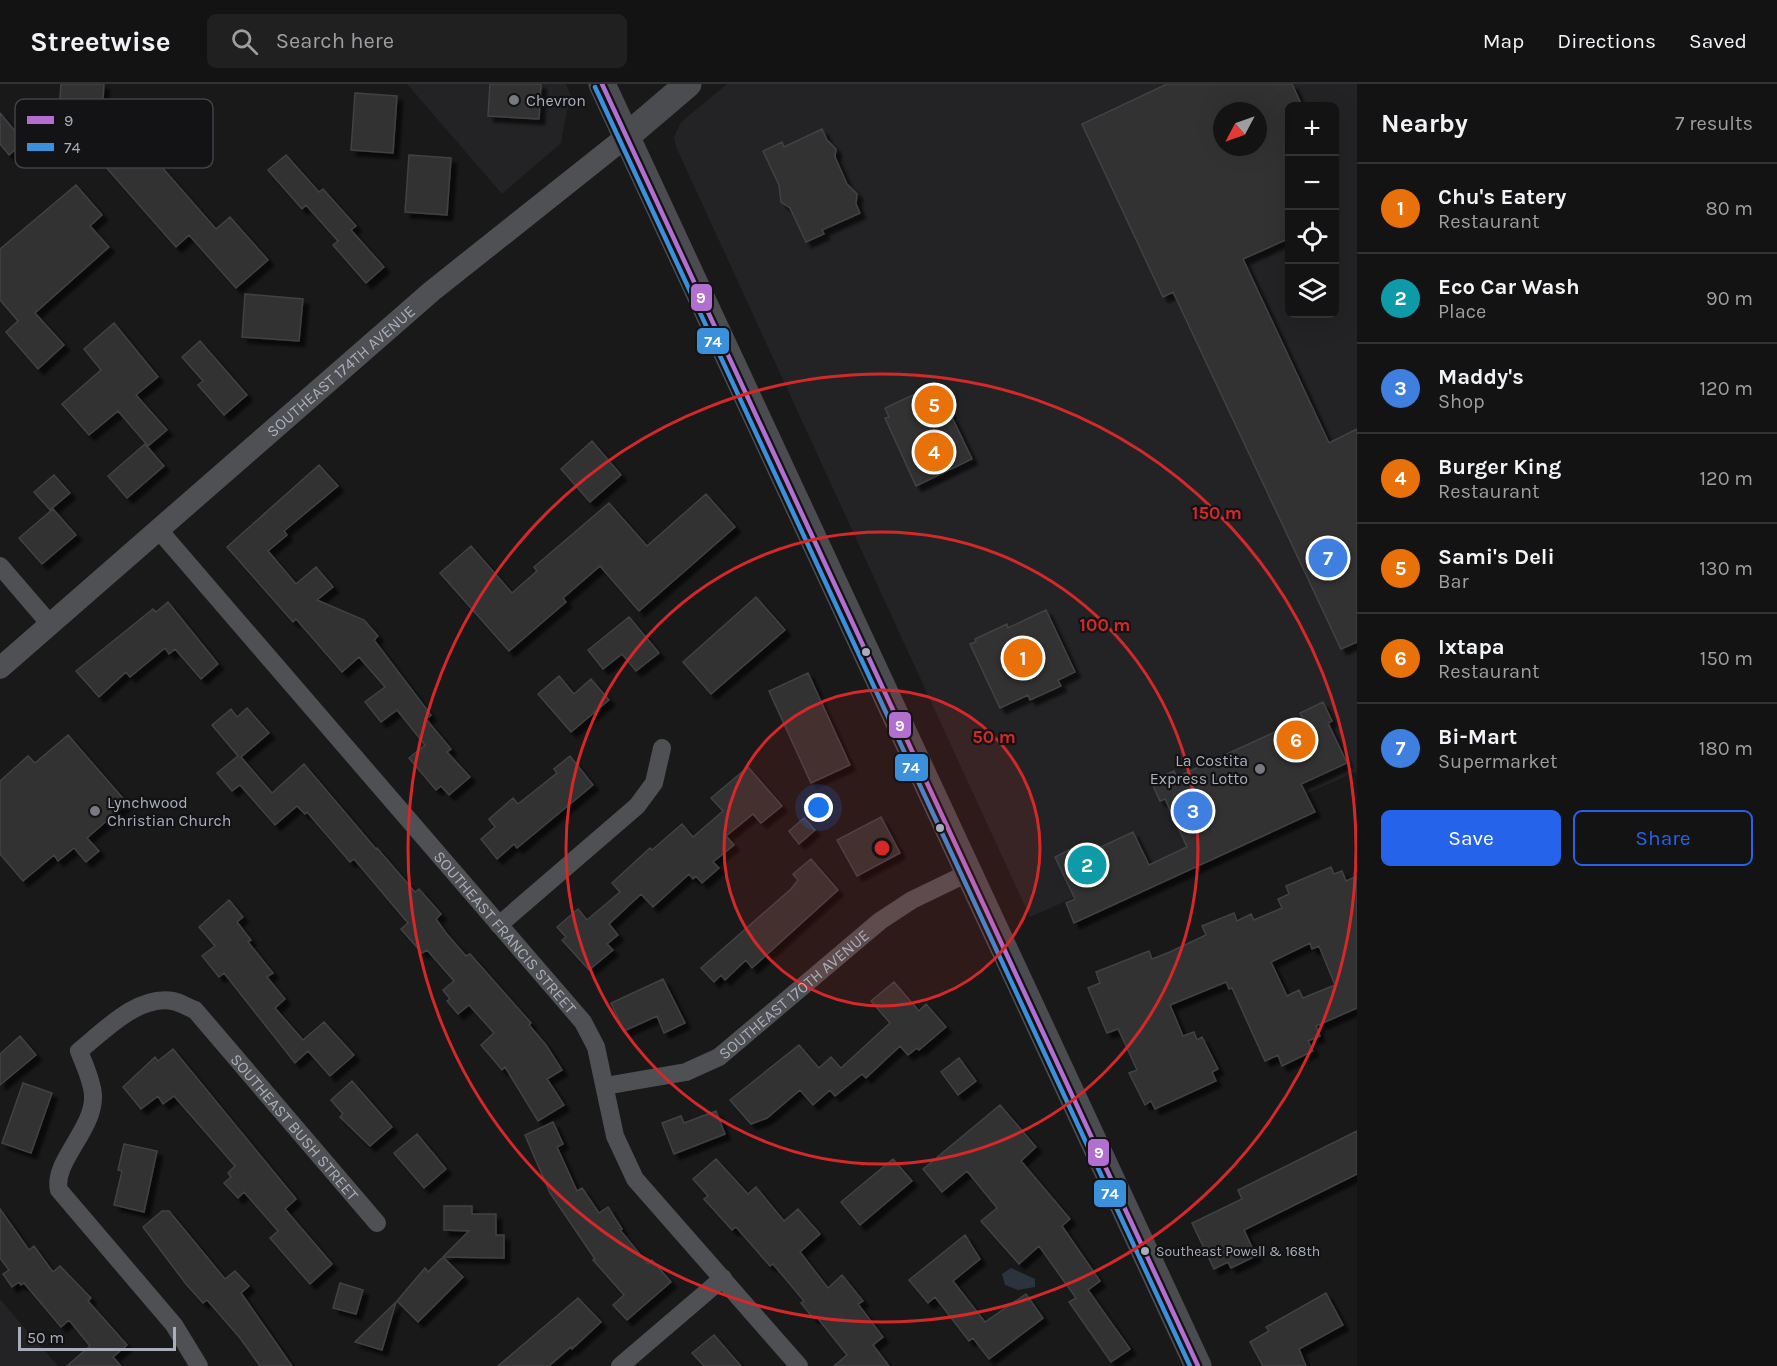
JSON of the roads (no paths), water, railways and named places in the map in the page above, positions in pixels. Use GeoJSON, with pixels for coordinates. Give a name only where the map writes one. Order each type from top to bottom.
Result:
{"type":"FeatureCollection","features":[{"type":"Feature","properties":{"kind":"main road"},"geometry":{"type":"LineString","coordinates":[[602,84],[1198,1366]]}},
{"type":"Feature","properties":{"kind":"main road","name":"SOUTHEAST 174TH AVENUE"},"geometry":{"type":"LineString","coordinates":[[627,136],[688,84]]}},
{"type":"Feature","properties":{"kind":"street","name":"SOUTHEAST 174TH AVENUE"},"geometry":{"type":"LineString","coordinates":[[0,668],[455,272],[542,206],[627,136]]}},
{"type":"Feature","properties":{"kind":"street","name":"SOUTHEAST FRANCIS STREET"},"geometry":{"type":"LineString","coordinates":[[158,529],[583,1022],[596,1047],[615,1136],[635,1179],[799,1366]]}},
{"type":"Feature","properties":{"kind":"street"},"geometry":{"type":"LineString","coordinates":[[0,566],[50,624]]}},
{"type":"Feature","properties":{"kind":"street"},"geometry":{"type":"LineString","coordinates":[[500,925],[637,806],[654,783],[662,748]]}},
{"type":"Feature","properties":{"kind":"street","name":"SOUTHEAST 170TH AVENUE"},"geometry":{"type":"LineString","coordinates":[[605,1086],[686,1072],[719,1058],[880,921],[912,900],[970,872]]}},
{"type":"Feature","properties":{"kind":"street","name":"SOUTHEAST BUSH STREET"},"geometry":{"type":"LineString","coordinates":[[199,1366],[174,1325],[59,1190],[57,1184],[64,1164],[86,1128],[92,1109],[93,1095],[79,1051],[128,1013],[149,1002],[173,1001],[195,1010],[377,1223]]}},
{"type":"Feature","properties":{"kind":"street"},"geometry":{"type":"LineString","coordinates":[[620,1366],[723,1278]]}},
{"type":"Feature","properties":{"kind":"place","name":"Chevron"},"geometry":{"type":"Point","coordinates":[514,100]}},
{"type":"Feature","properties":{"kind":"place","name":"Sami's Deli"},"geometry":{"type":"Point","coordinates":[934,405]}},
{"type":"Feature","properties":{"kind":"place","name":"Burger King"},"geometry":{"type":"Point","coordinates":[934,452]}},
{"type":"Feature","properties":{"kind":"place","name":"Bi-Mart"},"geometry":{"type":"Point","coordinates":[1328,558]}},
{"type":"Feature","properties":{"kind":"place","name":"Chu's Eatery"},"geometry":{"type":"Point","coordinates":[1023,658]}},
{"type":"Feature","properties":{"kind":"place","name":"Ixtapa"},"geometry":{"type":"Point","coordinates":[1296,740]}},
{"type":"Feature","properties":{"kind":"place","name":"La Costita Express Lotto"},"geometry":{"type":"Point","coordinates":[1260,769]}},
{"type":"Feature","properties":{"kind":"place","name":"Lynchwood Christian Church"},"geometry":{"type":"Point","coordinates":[95,811]}},
{"type":"Feature","properties":{"kind":"place","name":"Maddy's"},"geometry":{"type":"Point","coordinates":[1193,811]}},
{"type":"Feature","properties":{"kind":"place","name":"Eco Car Wash"},"geometry":{"type":"Point","coordinates":[1087,865]}},
{"type":"Feature","properties":{"kind":"place","name":"Southeast Powell & 168th"},"geometry":{"type":"Point","coordinates":[1145,1251]}}]}
